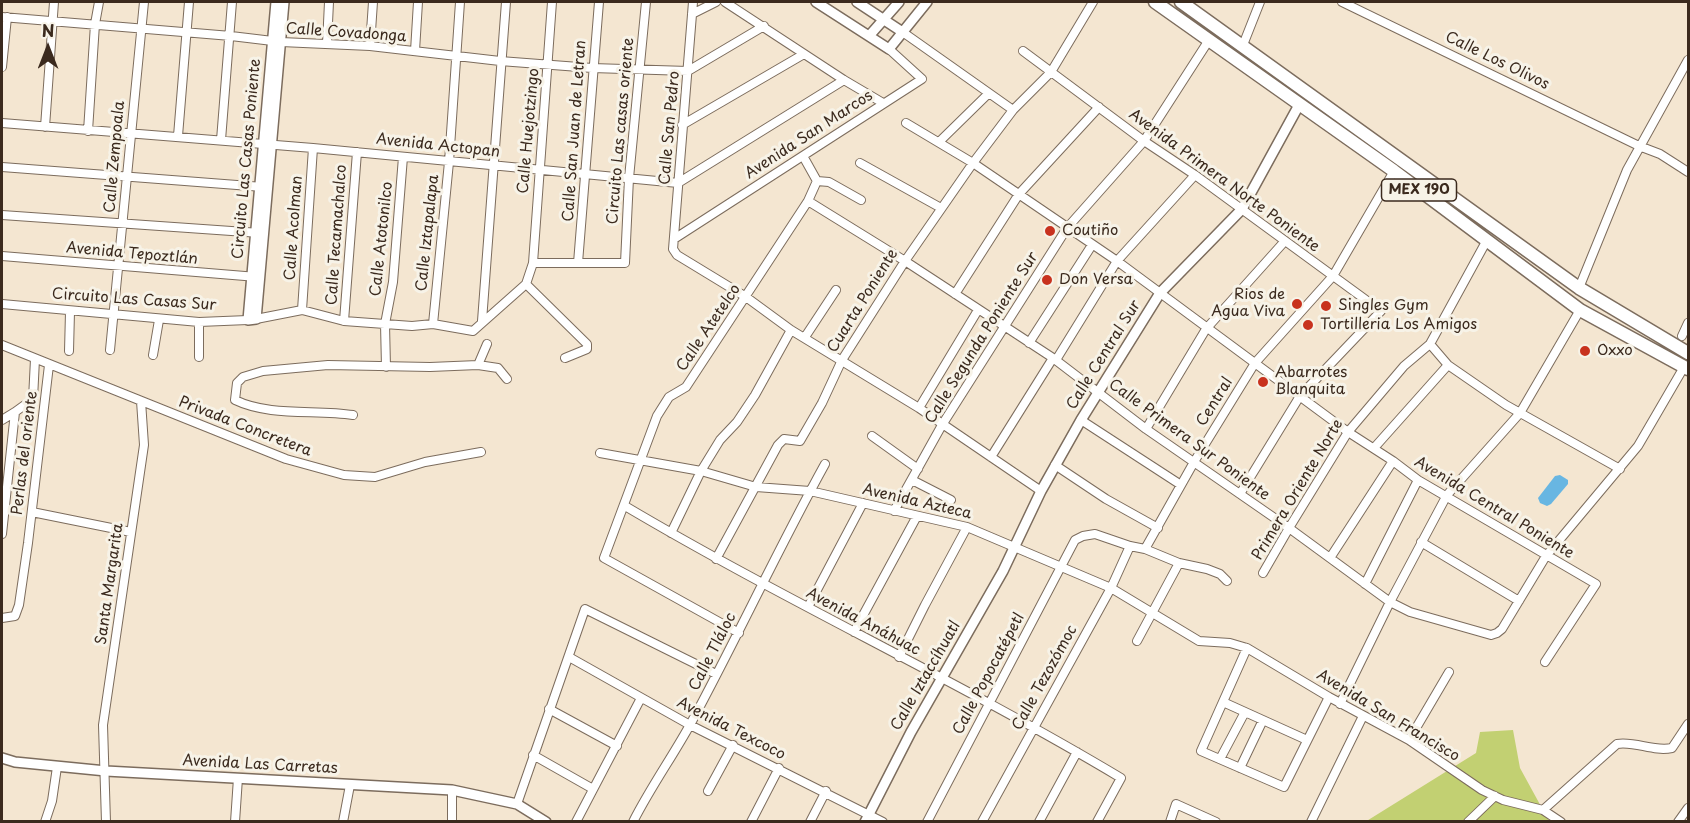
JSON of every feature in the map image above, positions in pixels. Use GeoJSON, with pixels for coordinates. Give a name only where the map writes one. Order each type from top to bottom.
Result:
{"type":"FeatureCollection","features":[{"type":"Feature","properties":{"kind":"main road","name":"MEX 190"},"geometry":{"type":"LineString","coordinates":[[1155,2],[1394,171],[1580,310],[1686,368]]}},
{"type":"Feature","properties":{"kind":"main road","name":"MEX 190"},"geometry":{"type":"LineString","coordinates":[[1181,2],[1579,288],[1689,353]]}},
{"type":"Feature","properties":{"kind":"street"},"geometry":{"type":"LineString","coordinates":[[45,127],[54,2]]}},
{"type":"Feature","properties":{"kind":"street"},"geometry":{"type":"LineString","coordinates":[[88,131],[95,24],[99,2]]}},
{"type":"Feature","properties":{"kind":"street","name":"Calle Zempoala"},"geometry":{"type":"LineString","coordinates":[[110,350],[144,2]]}},
{"type":"Feature","properties":{"kind":"street"},"geometry":{"type":"LineString","coordinates":[[178,136],[189,2]]}},
{"type":"Feature","properties":{"kind":"street"},"geometry":{"type":"LineString","coordinates":[[221,140],[232,2]]}},
{"type":"Feature","properties":{"kind":"street","name":"Circuito Las Casas Poniente"},"geometry":{"type":"LineString","coordinates":[[276,2],[277,42]]}},
{"type":"Feature","properties":{"kind":"street","name":"Circuito Las Casas Poniente"},"geometry":{"type":"LineString","coordinates":[[252,320],[277,42],[284,2]]}},
{"type":"Feature","properties":{"kind":"street"},"geometry":{"type":"LineString","coordinates":[[327,44],[329,2]]}},
{"type":"Feature","properties":{"kind":"street"},"geometry":{"type":"LineString","coordinates":[[370,46],[373,2]]}},
{"type":"Feature","properties":{"kind":"street"},"geometry":{"type":"LineString","coordinates":[[415,51],[418,2]]}},
{"type":"Feature","properties":{"kind":"street","name":"Calle Iztapalapa"},"geometry":{"type":"LineString","coordinates":[[433,324],[460,2]]}},
{"type":"Feature","properties":{"kind":"street"},"geometry":{"type":"LineString","coordinates":[[482,321],[506,2]]}},
{"type":"Feature","properties":{"kind":"street","name":"Calle Huejotzingo"},"geometry":{"type":"LineString","coordinates":[[533,263],[552,2]]}},
{"type":"Feature","properties":{"kind":"street","name":"Calle San Juan de Letran"},"geometry":{"type":"LineString","coordinates":[[578,263],[599,2]]}},
{"type":"Feature","properties":{"kind":"street","name":"Circuito Las casas oriente"},"geometry":{"type":"LineString","coordinates":[[578,263],[625,263],[629,178],[646,2]]}},
{"type":"Feature","properties":{"kind":"street","name":"Calle San Pedro"},"geometry":{"type":"LineString","coordinates":[[693,2],[673,249],[676,255],[746,297]]}},
{"type":"Feature","properties":{"kind":"street"},"geometry":{"type":"LineString","coordinates":[[692,14],[716,2]]}},
{"type":"Feature","properties":{"kind":"street"},"geometry":{"type":"LineString","coordinates":[[725,2],[883,103]]}},
{"type":"Feature","properties":{"kind":"street"},"geometry":{"type":"LineString","coordinates":[[816,2],[889,49],[927,2]]}},
{"type":"Feature","properties":{"kind":"street"},"geometry":{"type":"LineString","coordinates":[[857,2],[1014,110],[1051,72],[1093,2]]}},
{"type":"Feature","properties":{"kind":"street"},"geometry":{"type":"LineString","coordinates":[[870,36],[898,2]]}},
{"type":"Feature","properties":{"kind":"street"},"geometry":{"type":"LineString","coordinates":[[1243,45],[1260,2]]}},
{"type":"Feature","properties":{"kind":"street","name":"Calle Los Olivos"},"geometry":{"type":"LineString","coordinates":[[1346,2],[1639,146],[1660,154],[1689,172]]}},
{"type":"Feature","properties":{"kind":"street"},"geometry":{"type":"LineString","coordinates":[[2,67],[4,17]]}},
{"type":"Feature","properties":{"kind":"street","name":"Calle Covadonga"},"geometry":{"type":"LineString","coordinates":[[4,17],[277,42],[370,46],[500,61],[592,68],[688,71]]}},
{"type":"Feature","properties":{"kind":"street"},"geometry":{"type":"LineString","coordinates":[[688,71],[764,26]]}},
{"type":"Feature","properties":{"kind":"street","name":"Calle Segunda Poniente Sur"},"geometry":{"type":"LineString","coordinates":[[894,511],[942,425],[1006,328],[1067,228],[1144,141],[1209,40]]}},
{"type":"Feature","properties":{"kind":"street","name":"Avenida San Marcos"},"geometry":{"type":"LineString","coordinates":[[674,239],[922,79],[889,49]]}},
{"type":"Feature","properties":{"kind":"street","name":"Avenida Primera Norte Poniente"},"geometry":{"type":"LineString","coordinates":[[1023,51],[1381,311],[1300,396]]}},
{"type":"Feature","properties":{"kind":"street"},"geometry":{"type":"LineString","coordinates":[[682,125],[804,54]]}},
{"type":"Feature","properties":{"kind":"street"},"geometry":{"type":"LineString","coordinates":[[1579,288],[1627,170],[1689,60]]}},
{"type":"Feature","properties":{"kind":"street"},"geometry":{"type":"LineString","coordinates":[[678,183],[844,80]]}},
{"type":"Feature","properties":{"kind":"street"},"geometry":{"type":"LineString","coordinates":[[939,142],[988,94]]}},
{"type":"Feature","properties":{"kind":"street","name":"Calle Central Sur"},"geometry":{"type":"LineString","coordinates":[[1015,546],[1055,465],[1160,293],[1242,209],[1299,105]]}},
{"type":"Feature","properties":{"kind":"street"},"geometry":{"type":"LineString","coordinates":[[955,294],[1020,194],[1099,107]]}},
{"type":"Feature","properties":{"kind":"street","name":"Cuarta Poniente"},"geometry":{"type":"LineString","coordinates":[[756,487],[778,445],[784,439],[800,441],[822,403],[842,360],[905,261],[973,163],[1014,110]]}},
{"type":"Feature","properties":{"kind":"street","name":"Avenida Actopan"},"geometry":{"type":"LineString","coordinates":[[2,123],[314,148],[678,183]]}},
{"type":"Feature","properties":{"kind":"street","name":"Avenida Central Poniente"},"geometry":{"type":"LineString","coordinates":[[906,123],[973,163],[1117,261],[1206,329],[1418,480],[1596,584],[1545,662]]}},
{"type":"Feature","properties":{"kind":"street","name":"Calle Acolman"},"geometry":{"type":"LineString","coordinates":[[302,310],[314,148]]}},
{"type":"Feature","properties":{"kind":"street","name":"Calle Tecamachalco"},"geometry":{"type":"LineString","coordinates":[[344,321],[357,152]]}},
{"type":"Feature","properties":{"kind":"street"},"geometry":{"type":"LineString","coordinates":[[803,156],[818,181],[829,182],[861,201]]}},
{"type":"Feature","properties":{"kind":"street","name":"Calle Atotonilco"},"geometry":{"type":"LineString","coordinates":[[386,367],[385,324],[393,282],[403,157]]}},
{"type":"Feature","properties":{"kind":"street"},"geometry":{"type":"LineString","coordinates":[[860,163],[941,208]]}},
{"type":"Feature","properties":{"kind":"street"},"geometry":{"type":"LineString","coordinates":[[2,166],[127,178],[264,187]]}},
{"type":"Feature","properties":{"kind":"street"},"geometry":{"type":"LineString","coordinates":[[1255,363],[1333,276],[1394,171]]}},
{"type":"Feature","properties":{"kind":"street"},"geometry":{"type":"LineString","coordinates":[[991,457],[1117,261],[1195,175]]}},
{"type":"Feature","properties":{"kind":"street","name":"Calle Atetelco"},"geometry":{"type":"LineString","coordinates":[[739,633],[604,558],[657,416],[669,397],[686,387],[808,201],[818,181]]}},
{"type":"Feature","properties":{"kind":"street","name":"Calle Primera Sur Poniente"},"geometry":{"type":"LineString","coordinates":[[808,201],[1055,359],[1146,429],[1390,602],[1432,620],[1491,635],[1502,628],[1519,601]]}},
{"type":"Feature","properties":{"kind":"street"},"geometry":{"type":"LineString","coordinates":[[2,215],[261,233]]}},
{"type":"Feature","properties":{"kind":"street"},"geometry":{"type":"LineString","coordinates":[[1487,240],[1430,344],[1448,365],[1520,413],[1620,469]]}},
{"type":"Feature","properties":{"kind":"street"},"geometry":{"type":"LineString","coordinates":[[1146,429],[1206,329],[1284,242]]}},
{"type":"Feature","properties":{"kind":"street"},"geometry":{"type":"LineString","coordinates":[[1029,343],[1092,244]]}},
{"type":"Feature","properties":{"kind":"street","name":"Avenida Tepoztlán"},"geometry":{"type":"LineString","coordinates":[[2,256],[256,277]]}},
{"type":"Feature","properties":{"kind":"street"},"geometry":{"type":"LineString","coordinates":[[565,358],[584,352],[587,344],[526,284],[533,263],[578,263]]}},
{"type":"Feature","properties":{"kind":"street","name":"Circuito Las Casas Sur"},"geometry":{"type":"LineString","coordinates":[[2,304],[199,322],[252,320],[302,310],[344,321],[412,326],[433,324],[473,330],[526,284]]}},
{"type":"Feature","properties":{"kind":"street"},"geometry":{"type":"LineString","coordinates":[[805,337],[836,290]]}},
{"type":"Feature","properties":{"kind":"street"},"geometry":{"type":"LineString","coordinates":[[746,297],[792,330],[920,408],[1041,491]]}},
{"type":"Feature","properties":{"kind":"street"},"geometry":{"type":"LineString","coordinates":[[920,408],[978,310]]}},
{"type":"Feature","properties":{"kind":"street"},"geometry":{"type":"LineString","coordinates":[[1340,704],[1420,542],[1447,495],[1520,413],[1580,310]]}},
{"type":"Feature","properties":{"kind":"street"},"geometry":{"type":"LineString","coordinates":[[69,351],[70,312]]}},
{"type":"Feature","properties":{"kind":"street"},"geometry":{"type":"LineString","coordinates":[[153,355],[159,320]]}},
{"type":"Feature","properties":{"kind":"street"},"geometry":{"type":"LineString","coordinates":[[199,322],[199,357]]}},
{"type":"Feature","properties":{"kind":"street"},"geometry":{"type":"LineString","coordinates":[[1682,336],[1689,323]]}},
{"type":"Feature","properties":{"kind":"street"},"geometry":{"type":"LineString","coordinates":[[670,533],[701,471],[720,440],[737,422],[755,395],[792,330]]}},
{"type":"Feature","properties":{"kind":"street"},"geometry":{"type":"LineString","coordinates":[[478,364],[487,344]]}},
{"type":"Feature","properties":{"kind":"street","name":"Primera Oriente Norte"},"geometry":{"type":"LineString","coordinates":[[1263,573],[1288,528],[1348,432],[1404,366],[1430,344]]}},
{"type":"Feature","properties":{"kind":"street","name":"Privada Concretera"},"geometry":{"type":"LineString","coordinates":[[2,345],[286,459],[344,475],[375,477],[425,462],[481,452]]}},
{"type":"Feature","properties":{"kind":"street","name":"Perlas del oriente"},"geometry":{"type":"LineString","coordinates":[[2,534],[15,412],[33,399],[36,359]]}},
{"type":"Feature","properties":{"kind":"street","name":"Central"},"geometry":{"type":"LineString","coordinates":[[1145,549],[1194,462],[1255,363]]}},
{"type":"Feature","properties":{"kind":"street"},"geometry":{"type":"LineString","coordinates":[[353,415],[338,412],[293,412],[245,405],[235,400],[237,383],[243,376],[263,371],[328,365],[386,367],[478,364],[498,368],[507,379]]}},
{"type":"Feature","properties":{"kind":"street","name":"Perlas del oriente"},"geometry":{"type":"LineString","coordinates":[[2,618],[15,616],[19,605],[49,365]]}},
{"type":"Feature","properties":{"kind":"street"},"geometry":{"type":"LineString","coordinates":[[1374,448],[1448,365]]}},
{"type":"Feature","properties":{"kind":"street"},"geometry":{"type":"LineString","coordinates":[[1420,542],[1519,601],[1546,556],[1638,446],[1686,368]]}},
{"type":"Feature","properties":{"kind":"street"},"geometry":{"type":"LineString","coordinates":[[1240,494],[1300,396]]}},
{"type":"Feature","properties":{"kind":"street","name":"Santa Margarita"},"geometry":{"type":"LineString","coordinates":[[106,822],[103,725],[144,445],[141,401]]}},
{"type":"Feature","properties":{"kind":"street"},"geometry":{"type":"LineString","coordinates":[[2,420],[15,412]]}},
{"type":"Feature","properties":{"kind":"street"},"geometry":{"type":"LineString","coordinates":[[1081,420],[1181,484]]}},
{"type":"Feature","properties":{"kind":"street"},"geometry":{"type":"LineString","coordinates":[[872,436],[918,470]]}},
{"type":"Feature","properties":{"kind":"street","name":"Avenida Azteca"},"geometry":{"type":"LineString","coordinates":[[600,453],[701,471],[756,487],[810,491],[968,527],[1111,588],[1199,640]]}},
{"type":"Feature","properties":{"kind":"street"},"geometry":{"type":"LineString","coordinates":[[1330,558],[1393,460]]}},
{"type":"Feature","properties":{"kind":"street","name":"Calle Tláloc"},"geometry":{"type":"LineString","coordinates":[[633,822],[690,725],[825,464]]}},
{"type":"Feature","properties":{"kind":"street"},"geometry":{"type":"LineString","coordinates":[[1055,465],[1106,499],[1158,528]]}},
{"type":"Feature","properties":{"kind":"street"},"geometry":{"type":"LineString","coordinates":[[912,480],[951,500]]}},
{"type":"Feature","properties":{"kind":"street"},"geometry":{"type":"LineString","coordinates":[[1365,584],[1418,480]]}},
{"type":"Feature","properties":{"kind":"street"},"geometry":{"type":"LineString","coordinates":[[716,559],[756,487]]}},
{"type":"Feature","properties":{"kind":"street"},"geometry":{"type":"LineString","coordinates":[[808,607],[863,504]]}},
{"type":"Feature","properties":{"kind":"street","name":"Avenida Anáhuac"},"geometry":{"type":"LineString","coordinates":[[625,506],[716,559],[1033,728],[1121,778],[1097,822]]}},
{"type":"Feature","properties":{"kind":"street"},"geometry":{"type":"LineString","coordinates":[[32,512],[131,532]]}},
{"type":"Feature","properties":{"kind":"street"},"geometry":{"type":"LineString","coordinates":[[854,632],[917,516]]}},
{"type":"Feature","properties":{"kind":"street"},"geometry":{"type":"LineString","coordinates":[[899,657],[925,604],[968,527]]}},
{"type":"Feature","properties":{"kind":"street","name":"Calle Popocatépetl"},"geometry":{"type":"LineString","coordinates":[[927,822],[1075,540],[1095,534],[1130,546]]}},
{"type":"Feature","properties":{"kind":"street","name":"Calle Iztaccíhuatl"},"geometry":{"type":"LineString","coordinates":[[867,817],[911,732],[1015,546]]}},
{"type":"Feature","properties":{"kind":"street"},"geometry":{"type":"LineString","coordinates":[[1130,546],[1220,574],[1227,580]]}},
{"type":"Feature","properties":{"kind":"street","name":"Calle Tezozómoc"},"geometry":{"type":"LineString","coordinates":[[982,822],[1111,588],[1130,546]]}},
{"type":"Feature","properties":{"kind":"street"},"geometry":{"type":"LineString","coordinates":[[1137,641],[1179,563]]}},
{"type":"Feature","properties":{"kind":"street"},"geometry":{"type":"LineString","coordinates":[[517,804],[585,609],[716,674]]}},
{"type":"Feature","properties":{"kind":"street","name":"Avenida San Francisco"},"geometry":{"type":"LineString","coordinates":[[1199,640],[1230,643],[1247,648],[1340,704],[1409,740],[1495,796],[1543,810],[1561,822]]}},
{"type":"Feature","properties":{"kind":"street"},"geometry":{"type":"LineString","coordinates":[[1247,648],[1201,751],[1284,787],[1329,697]]}},
{"type":"Feature","properties":{"kind":"street","name":"Avenida Texcoco"},"geometry":{"type":"LineString","coordinates":[[569,657],[690,725],[826,791],[867,817],[884,822]]}},
{"type":"Feature","properties":{"kind":"street"},"geometry":{"type":"LineString","coordinates":[[1409,740],[1449,672]]}},
{"type":"Feature","properties":{"kind":"street"},"geometry":{"type":"LineString","coordinates":[[576,822],[642,698]]}},
{"type":"Feature","properties":{"kind":"street"},"geometry":{"type":"LineString","coordinates":[[1223,702],[1308,740]]}},
{"type":"Feature","properties":{"kind":"street"},"geometry":{"type":"LineString","coordinates":[[549,709],[617,746]]}},
{"type":"Feature","properties":{"kind":"street"},"geometry":{"type":"LineString","coordinates":[[1220,759],[1245,712]]}},
{"type":"Feature","properties":{"kind":"street"},"geometry":{"type":"LineString","coordinates":[[1311,822],[1363,716]]}},
{"type":"Feature","properties":{"kind":"street"},"geometry":{"type":"LineString","coordinates":[[1240,768],[1263,720]]}},
{"type":"Feature","properties":{"kind":"street"},"geometry":{"type":"LineString","coordinates":[[1543,810],[1617,744],[1627,742],[1663,750],[1672,748],[1689,724]]}},
{"type":"Feature","properties":{"kind":"street"},"geometry":{"type":"LineString","coordinates":[[708,791],[733,745]]}},
{"type":"Feature","properties":{"kind":"street"},"geometry":{"type":"LineString","coordinates":[[1039,822],[1077,752]]}},
{"type":"Feature","properties":{"kind":"street"},"geometry":{"type":"LineString","coordinates":[[533,755],[593,789]]}},
{"type":"Feature","properties":{"kind":"street","name":"Avenida Las Carretas"},"geometry":{"type":"LineString","coordinates":[[2,758],[57,767],[106,771],[452,790],[517,804],[546,822]]}},
{"type":"Feature","properties":{"kind":"street"},"geometry":{"type":"LineString","coordinates":[[45,822],[52,801],[57,767]]}},
{"type":"Feature","properties":{"kind":"street"},"geometry":{"type":"LineString","coordinates":[[751,822],[779,768]]}},
{"type":"Feature","properties":{"kind":"street"},"geometry":{"type":"LineString","coordinates":[[236,822],[238,778]]}},
{"type":"Feature","properties":{"kind":"street"},"geometry":{"type":"LineString","coordinates":[[343,822],[350,785]]}},
{"type":"Feature","properties":{"kind":"street"},"geometry":{"type":"LineString","coordinates":[[452,790],[452,822]]}},
{"type":"Feature","properties":{"kind":"street"},"geometry":{"type":"LineString","coordinates":[[810,822],[826,791]]}},
{"type":"Feature","properties":{"kind":"street"},"geometry":{"type":"LineString","coordinates":[[1468,822],[1495,796]]}},
{"type":"Feature","properties":{"kind":"street"},"geometry":{"type":"LineString","coordinates":[[1170,822],[1176,804],[1216,822]]}},
{"type":"Feature","properties":{"kind":"street"},"geometry":{"type":"LineString","coordinates":[[1678,822],[1689,808]]}},
{"type":"Feature","properties":{"kind":"green space"},"geometry":{"type":"Polygon","coordinates":[[[1513,730],[1520,768],[1549,821],[1365,822],[1476,753],[1480,732],[1513,730]]]}},
{"type":"Feature","properties":{"kind":"water"},"geometry":{"type":"Polygon","coordinates":[[[1560,475],[1568,480],[1568,484],[1551,504],[1547,506],[1540,503],[1538,498],[1555,476],[1560,475]]]}},
{"type":"Feature","properties":{"kind":"place","name":"Coutiño"},"geometry":{"type":"Point","coordinates":[1050,231]}},
{"type":"Feature","properties":{"kind":"place","name":"Don Versa"},"geometry":{"type":"Point","coordinates":[1047,280]}},
{"type":"Feature","properties":{"kind":"place","name":"Rios de Agua Viva"},"geometry":{"type":"Point","coordinates":[1297,304]}},
{"type":"Feature","properties":{"kind":"place","name":"Singles Gym"},"geometry":{"type":"Point","coordinates":[1326,306]}},
{"type":"Feature","properties":{"kind":"place","name":"Tortilleria Los Amigos"},"geometry":{"type":"Point","coordinates":[1308,325]}},
{"type":"Feature","properties":{"kind":"place","name":"Oxxo"},"geometry":{"type":"Point","coordinates":[1585,351]}},
{"type":"Feature","properties":{"kind":"place","name":"Abarrotes Blanquita"},"geometry":{"type":"Point","coordinates":[1263,382]}}]}
